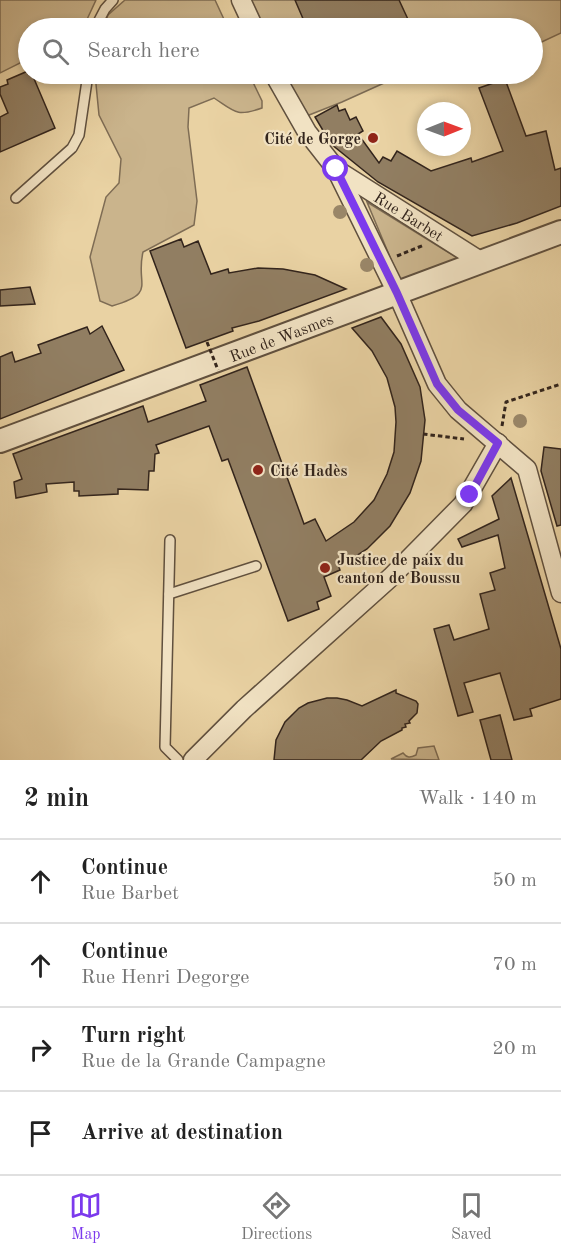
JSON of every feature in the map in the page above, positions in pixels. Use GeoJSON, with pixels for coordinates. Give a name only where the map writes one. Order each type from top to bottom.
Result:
{"type":"FeatureCollection","features":[{"type":"Feature","properties":{"kind":"street"},"geometry":{"type":"LineString","coordinates":[[241,0],[249,18]]}},
{"type":"Feature","properties":{"kind":"street","name":"Rue Barbet"},"geometry":{"type":"LineString","coordinates":[[280,84],[307,132],[336,169],[397,293],[437,384],[458,410],[527,469],[561,593]]}},
{"type":"Feature","properties":{"kind":"street","name":"Rue Barbet"},"geometry":{"type":"LineString","coordinates":[[336,169],[482,262]]}},
{"type":"Feature","properties":{"kind":"street","name":"Rue de Wasmes"},"geometry":{"type":"LineString","coordinates":[[0,441],[561,232]]}},
{"type":"Feature","properties":{"kind":"street"},"geometry":{"type":"LineString","coordinates":[[193,760],[244,709],[391,577],[463,504],[498,443]]}},
{"type":"Feature","properties":{"kind":"lane"},"geometry":{"type":"LineString","coordinates":[[100,18],[113,0]]}},
{"type":"Feature","properties":{"kind":"lane"},"geometry":{"type":"LineString","coordinates":[[16,198],[72,148],[79,135],[87,84]]}},
{"type":"Feature","properties":{"kind":"lane"},"geometry":{"type":"LineString","coordinates":[[170,540],[165,747],[178,760]]}},
{"type":"Feature","properties":{"kind":"lane"},"geometry":{"type":"LineString","coordinates":[[169,594],[256,566]]}},
{"type":"Feature","properties":{"kind":"path"},"geometry":{"type":"LineString","coordinates":[[382,262],[443,237]]}},
{"type":"Feature","properties":{"kind":"path"},"geometry":{"type":"LineString","coordinates":[[207,342],[218,370]]}},
{"type":"Feature","properties":{"kind":"path"},"geometry":{"type":"LineString","coordinates":[[498,443],[506,402],[561,384]]}},
{"type":"Feature","properties":{"kind":"path"},"geometry":{"type":"LineString","coordinates":[[423,434],[466,440]]}},
{"type":"Feature","properties":{"kind":"shaded area"},"geometry":{"type":"Polygon","coordinates":[[[0,0],[96,0],[88,18],[18,18],[18,64],[0,73],[0,0]]]}},
{"type":"Feature","properties":{"kind":"shaded area"},"geometry":{"type":"Polygon","coordinates":[[[125,0],[215,0],[223,18],[107,18],[125,0]]]}},
{"type":"Feature","properties":{"kind":"shaded area"},"geometry":{"type":"Polygon","coordinates":[[[241,0],[561,0],[561,33],[543,41],[543,18],[249,18],[241,0]]]}},
{"type":"Feature","properties":{"kind":"shaded area"},"geometry":{"type":"Polygon","coordinates":[[[96,84],[254,84],[262,101],[262,108],[246,112],[236,112],[214,98],[189,108],[188,127],[197,201],[194,225],[143,252],[140,292],[135,297],[112,306],[100,301],[90,257],[106,197],[119,183],[121,159],[99,115],[96,84]]]}},
{"type":"Feature","properties":{"kind":"shaded area"},"geometry":{"type":"Polygon","coordinates":[[[281,84],[382,84],[342,102],[304,117],[281,84]]]}},
{"type":"Feature","properties":{"kind":"shaded area"},"geometry":{"type":"Polygon","coordinates":[[[367,202],[459,259],[400,281],[367,202]]]}},
{"type":"Feature","properties":{"kind":"shaded area"},"geometry":{"type":"Polygon","coordinates":[[[434,746],[439,760],[391,759],[403,753],[407,757],[412,757],[416,755],[418,748],[434,746]]]}},
{"type":"Feature","properties":{"kind":"building"},"geometry":{"type":"Polygon","coordinates":[[[295,0],[399,0],[407,18],[303,18],[295,0]]]}},
{"type":"Feature","properties":{"kind":"building"},"geometry":{"type":"Polygon","coordinates":[[[18,75],[18,84],[36,84],[55,128],[0,152],[0,117],[8,113],[0,94],[0,87],[8,84],[7,80],[18,75]]]}},
{"type":"Feature","properties":{"kind":"building"},"geometry":{"type":"Polygon","coordinates":[[[491,84],[507,84],[526,136],[546,131],[555,170],[561,168],[561,206],[517,223],[472,236],[378,182],[331,144],[315,117],[337,105],[339,111],[345,109],[350,120],[356,117],[363,131],[358,134],[379,163],[383,157],[391,161],[397,151],[431,171],[471,158],[472,162],[503,151],[479,88],[491,84]]]}},
{"type":"Feature","properties":{"kind":"building"},"geometry":{"type":"Polygon","coordinates":[[[181,239],[184,247],[198,241],[211,274],[228,269],[229,273],[258,268],[283,269],[315,275],[346,289],[259,321],[232,328],[233,331],[186,348],[150,251],[181,239]]]}},
{"type":"Feature","properties":{"kind":"building"},"geometry":{"type":"Polygon","coordinates":[[[30,287],[35,304],[0,306],[0,290],[30,287]]]}},
{"type":"Feature","properties":{"kind":"building","name":"Cité Hadès"},"geometry":{"type":"Polygon","coordinates":[[[381,317],[401,344],[420,387],[425,420],[421,461],[410,493],[390,526],[367,549],[339,567],[340,570],[324,577],[331,596],[317,602],[319,609],[288,621],[228,459],[222,461],[209,426],[156,445],[159,453],[155,454],[154,471],[149,471],[148,490],[118,489],[118,494],[79,496],[79,491],[74,491],[74,482],[46,484],[47,492],[16,498],[14,482],[22,479],[13,454],[143,406],[148,422],[206,401],[200,385],[247,367],[304,524],[315,519],[326,541],[354,522],[374,500],[387,474],[394,452],[395,407],[387,378],[372,351],[352,328],[381,317]]]}},
{"type":"Feature","properties":{"kind":"building"},"geometry":{"type":"Polygon","coordinates":[[[102,326],[124,370],[0,419],[0,357],[12,352],[15,362],[41,353],[38,345],[87,327],[90,334],[102,326]]]}},
{"type":"Feature","properties":{"kind":"building"},"geometry":{"type":"Polygon","coordinates":[[[544,447],[561,449],[561,525],[557,526],[541,471],[544,447]]]}},
{"type":"Feature","properties":{"kind":"building"},"geometry":{"type":"Polygon","coordinates":[[[511,478],[561,649],[561,699],[530,709],[532,716],[514,720],[500,673],[464,683],[473,712],[458,716],[434,629],[449,625],[454,640],[489,629],[480,594],[495,590],[490,573],[505,568],[498,535],[462,547],[458,539],[499,519],[492,496],[511,478]]]}},
{"type":"Feature","properties":{"kind":"building"},"geometry":{"type":"Polygon","coordinates":[[[396,690],[396,693],[416,701],[417,713],[409,721],[410,723],[405,724],[406,727],[381,741],[361,760],[274,760],[276,740],[285,722],[299,708],[327,698],[347,700],[362,706],[396,690]]]}},
{"type":"Feature","properties":{"kind":"building"},"geometry":{"type":"Polygon","coordinates":[[[500,715],[512,760],[491,760],[480,720],[500,715]]]}},
{"type":"Feature","properties":{"kind":"place","name":"Cité de Gorge"},"geometry":{"type":"Point","coordinates":[373,138]}},
{"type":"Feature","properties":{"kind":"place","name":"Cité Hadès"},"geometry":{"type":"Point","coordinates":[258,470]}},
{"type":"Feature","properties":{"kind":"place","name":"Justice de paix du canton de Boussu"},"geometry":{"type":"Point","coordinates":[325,568]}},
{"type":"Feature","properties":{"kind":"route"},"geometry":{"type":"LineString","coordinates":[[336,169],[397,293],[437,384],[458,410],[498,443],[470,495]]}}]}
